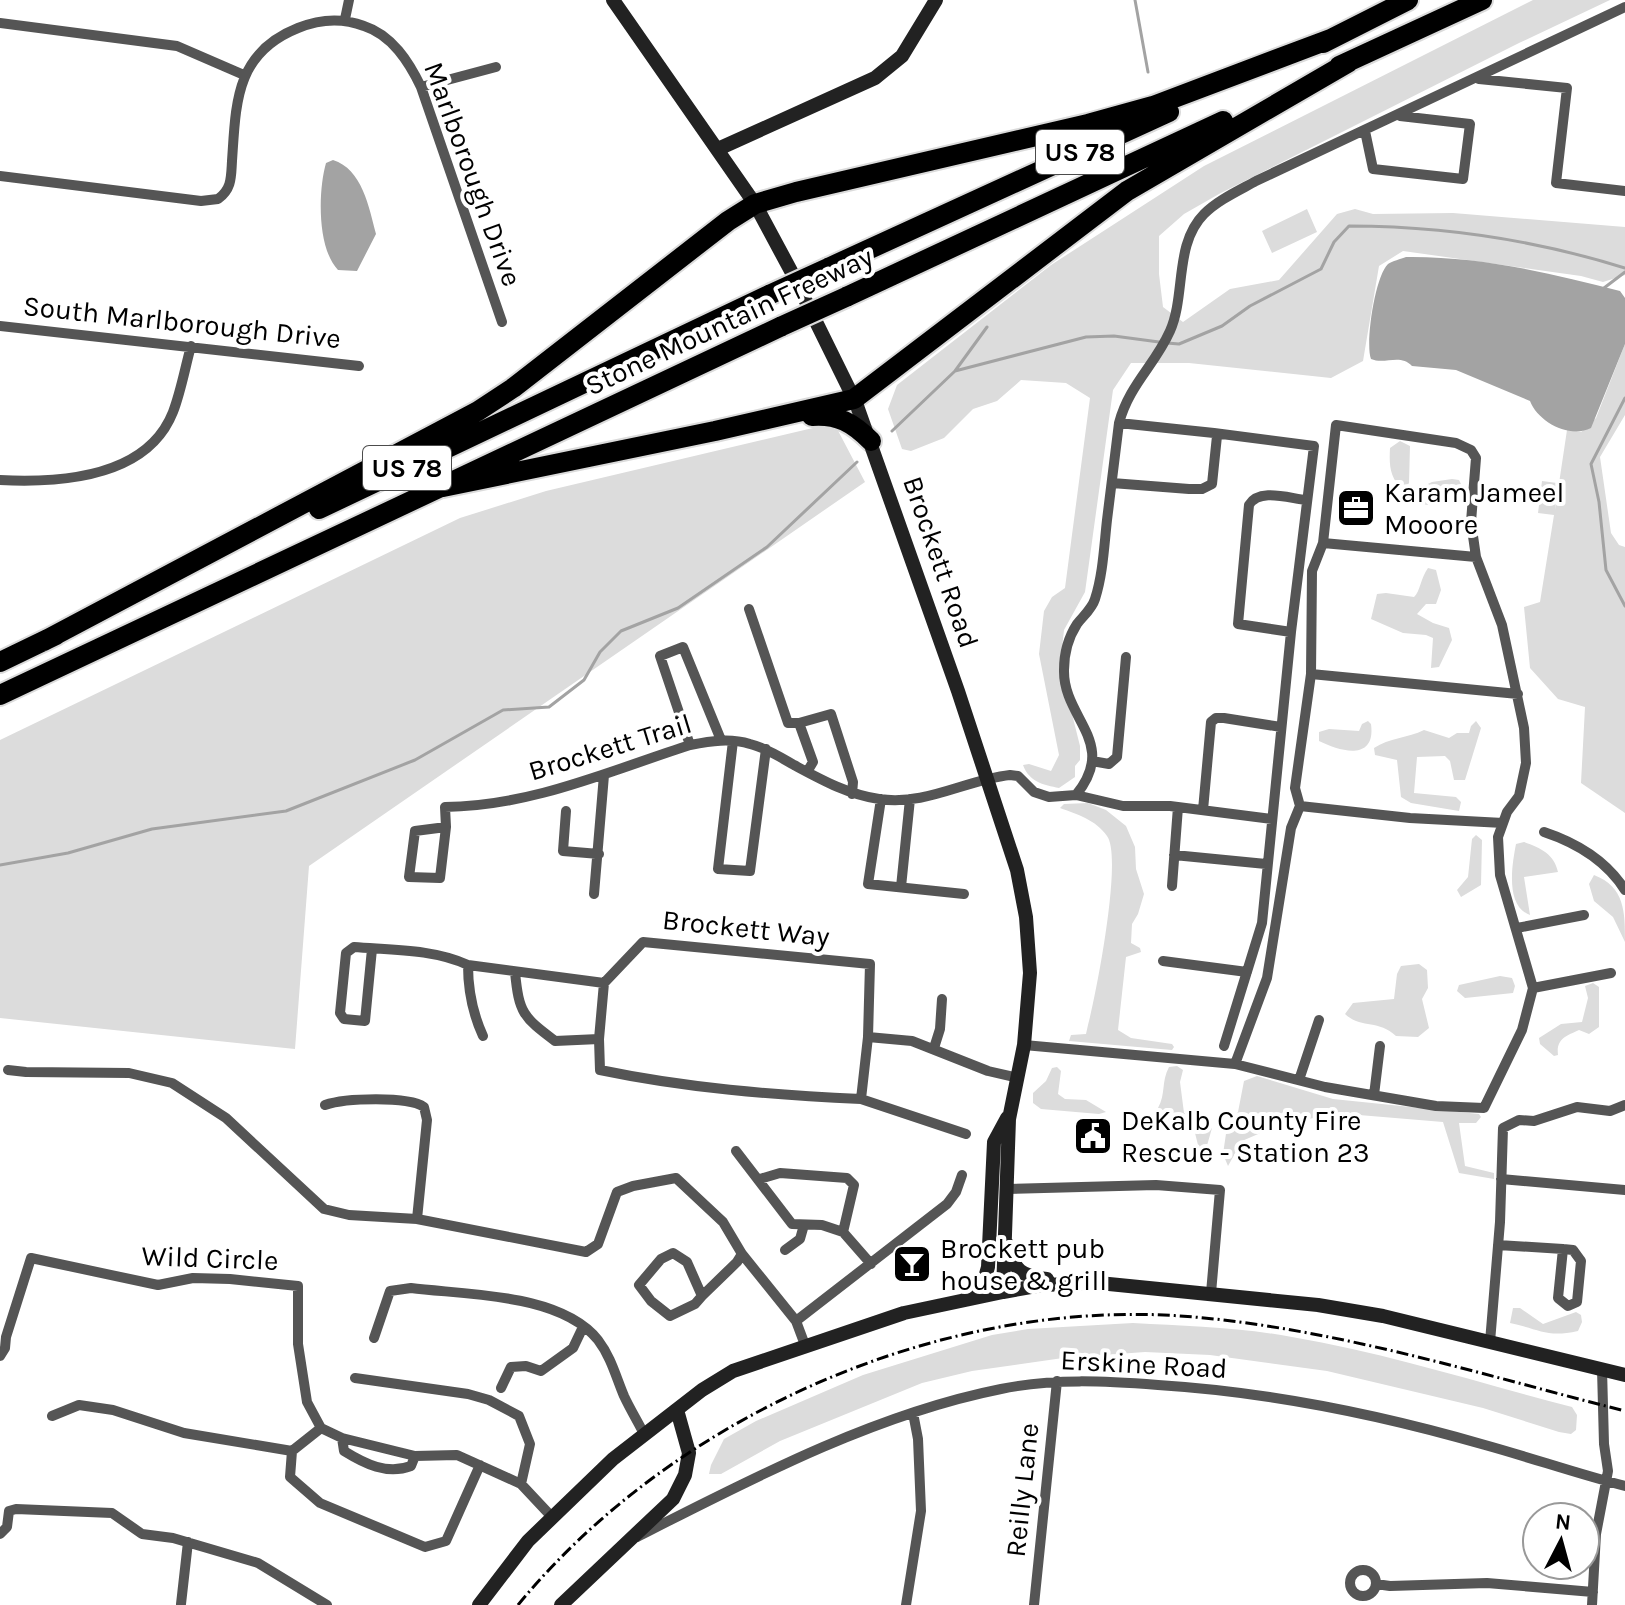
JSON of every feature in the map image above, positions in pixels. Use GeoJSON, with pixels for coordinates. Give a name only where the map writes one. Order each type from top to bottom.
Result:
{"type":"FeatureCollection","features":[{"type":"Feature","properties":{"kind":"highway","name":"Stone Mountain Freeway"},"geometry":{"type":"LineString","coordinates":[[0,662],[771,294],[1333,38],[1408,0]]}},
{"type":"Feature","properties":{"kind":"highway","name":"Stone Mountain Freeway"},"geometry":{"type":"LineString","coordinates":[[0,695],[1482,0]]}},
{"type":"Feature","properties":{"kind":"highway"},"geometry":{"type":"LineString","coordinates":[[44,641],[478,411],[513,388],[728,221],[755,204],[1153,106],[1333,38]]}},
{"type":"Feature","properties":{"kind":"highway"},"geometry":{"type":"LineString","coordinates":[[443,487],[854,399],[1127,191],[1349,62]]}},
{"type":"Feature","properties":{"kind":"highway"},"geometry":{"type":"LineString","coordinates":[[768,419],[834,416],[856,426],[871,441]]}},
{"type":"Feature","properties":{"kind":"street"},"geometry":{"type":"LineString","coordinates":[[0,176],[201,201],[218,199],[231,185],[235,125],[244,75],[259,54],[278,36],[306,25],[345,19],[349,0]]}},
{"type":"Feature","properties":{"kind":"street","name":"Brockett Road"},"geometry":{"type":"LineString","coordinates":[[613,0],[755,204],[854,399],[1017,870],[1026,917],[1030,973],[1024,1045],[1011,1111],[1005,1189],[1003,1292]]}},
{"type":"Feature","properties":{"kind":"street"},"geometry":{"type":"LineString","coordinates":[[718,149],[875,78],[902,56],[936,0]]}},
{"type":"Feature","properties":{"kind":"street"},"geometry":{"type":"LineString","coordinates":[[1076,795],[1087,783],[1092,761],[1090,738],[1066,687],[1065,651],[1075,627],[1094,603],[1102,565],[1119,423],[1125,401],[1170,332],[1177,311],[1186,247],[1190,234],[1203,215],[1256,181],[1625,7]]}},
{"type":"Feature","properties":{"kind":"street","name":"Marlborough Drive"},"geometry":{"type":"LineString","coordinates":[[345,19],[370,28],[389,41],[409,62],[421,87],[502,322]]}},
{"type":"Feature","properties":{"kind":"street"},"geometry":{"type":"LineString","coordinates":[[0,23],[177,46],[244,75]]}},
{"type":"Feature","properties":{"kind":"street"},"geometry":{"type":"LineString","coordinates":[[421,87],[496,67]]}},
{"type":"Feature","properties":{"kind":"street"},"geometry":{"type":"LineString","coordinates":[[1476,79],[1567,88],[1556,183],[1625,191]]}},
{"type":"Feature","properties":{"kind":"street"},"geometry":{"type":"LineString","coordinates":[[1365,131],[1373,169],[1463,179],[1470,124],[1398,116]]}},
{"type":"Feature","properties":{"kind":"street","name":"South Marlborough Drive"},"geometry":{"type":"LineString","coordinates":[[0,326],[359,366]]}},
{"type":"Feature","properties":{"kind":"street"},"geometry":{"type":"LineString","coordinates":[[0,480],[56,481],[90,475],[119,465],[144,449],[173,414],[191,346]]}},
{"type":"Feature","properties":{"kind":"street"},"geometry":{"type":"LineString","coordinates":[[1119,423],[1314,446],[1291,632],[1262,923],[1224,1046]]}},
{"type":"Feature","properties":{"kind":"street"},"geometry":{"type":"LineString","coordinates":[[1024,1045],[1235,1064],[1299,1080],[1436,1106],[1484,1108],[1522,1030],[1533,988],[1500,875],[1498,837],[1507,812],[1519,796],[1526,763],[1518,694],[1502,625],[1476,557],[1471,522],[1476,458],[1471,450],[1456,443],[1336,425],[1323,543],[1312,571],[1311,674],[1295,788],[1300,806],[1291,828],[1267,978],[1235,1064]]}},
{"type":"Feature","properties":{"kind":"street"},"geometry":{"type":"LineString","coordinates":[[1112,483],[1210,488],[1217,436],[1214,433]]}},
{"type":"Feature","properties":{"kind":"street"},"geometry":{"type":"LineString","coordinates":[[1291,632],[1238,624],[1249,505],[1261,495],[1306,500]]}},
{"type":"Feature","properties":{"kind":"street"},"geometry":{"type":"LineString","coordinates":[[1323,543],[1476,557]]}},
{"type":"Feature","properties":{"kind":"street"},"geometry":{"type":"LineString","coordinates":[[749,609],[788,723],[831,714],[853,782],[852,794]]}},
{"type":"Feature","properties":{"kind":"street"},"geometry":{"type":"LineString","coordinates":[[690,745],[660,656],[683,647],[727,741],[718,869],[750,871],[766,749]]}},
{"type":"Feature","properties":{"kind":"street"},"geometry":{"type":"LineString","coordinates":[[1092,761],[1109,764],[1117,757],[1126,657]]}},
{"type":"Feature","properties":{"kind":"street"},"geometry":{"type":"LineString","coordinates":[[1311,674],[1518,694]]}},
{"type":"Feature","properties":{"kind":"street"},"geometry":{"type":"LineString","coordinates":[[1203,810],[1211,722],[1224,718],[1281,727]]}},
{"type":"Feature","properties":{"kind":"street"},"geometry":{"type":"LineString","coordinates":[[799,723],[813,762],[807,772]]}},
{"type":"Feature","properties":{"kind":"street","name":"Brockett Trail"},"geometry":{"type":"LineString","coordinates":[[446,827],[415,831],[409,877],[440,878],[446,827],[445,807],[481,806],[525,798],[690,745],[727,741],[766,749],[852,794],[881,799],[927,798],[987,779]]}},
{"type":"Feature","properties":{"kind":"street"},"geometry":{"type":"LineString","coordinates":[[594,894],[604,775]]}},
{"type":"Feature","properties":{"kind":"street"},"geometry":{"type":"LineString","coordinates":[[987,779],[1015,775],[1034,792],[1056,798],[1076,795],[1123,806],[1178,807],[1272,819]]}},
{"type":"Feature","properties":{"kind":"street"},"geometry":{"type":"LineString","coordinates":[[881,799],[868,884],[964,894]]}},
{"type":"Feature","properties":{"kind":"street"},"geometry":{"type":"LineString","coordinates":[[901,887],[910,799]]}},
{"type":"Feature","properties":{"kind":"street"},"geometry":{"type":"LineString","coordinates":[[1300,806],[1410,818],[1503,823]]}},
{"type":"Feature","properties":{"kind":"street"},"geometry":{"type":"LineString","coordinates":[[1172,886],[1178,807]]}},
{"type":"Feature","properties":{"kind":"street"},"geometry":{"type":"LineString","coordinates":[[566,811],[563,851],[599,854]]}},
{"type":"Feature","properties":{"kind":"street"},"geometry":{"type":"LineString","coordinates":[[1544,832],[1572,841],[1612,871],[1625,890]]}},
{"type":"Feature","properties":{"kind":"street"},"geometry":{"type":"LineString","coordinates":[[1174,855],[1266,864]]}},
{"type":"Feature","properties":{"kind":"street"},"geometry":{"type":"LineString","coordinates":[[1517,928],[1584,915]]}},
{"type":"Feature","properties":{"kind":"street","name":"Brockett Way"},"geometry":{"type":"LineString","coordinates":[[604,983],[643,942],[870,964],[868,1037],[861,1099]]}},
{"type":"Feature","properties":{"kind":"street"},"geometry":{"type":"LineString","coordinates":[[372,949],[365,1021],[344,1019],[340,1013],[346,953],[354,947],[451,957],[468,965],[604,983],[599,1039],[600,1070],[664,1084],[861,1099],[966,1134]]}},
{"type":"Feature","properties":{"kind":"street"},"geometry":{"type":"LineString","coordinates":[[1163,961],[1247,972]]}},
{"type":"Feature","properties":{"kind":"street"},"geometry":{"type":"LineString","coordinates":[[468,965],[468,987],[474,1016],[483,1036]]}},
{"type":"Feature","properties":{"kind":"street"},"geometry":{"type":"LineString","coordinates":[[515,972],[518,1001],[527,1020],[555,1041],[599,1039]]}},
{"type":"Feature","properties":{"kind":"street"},"geometry":{"type":"LineString","coordinates":[[1533,988],[1611,973]]}},
{"type":"Feature","properties":{"kind":"street"},"geometry":{"type":"LineString","coordinates":[[934,1048],[940,1029],[942,999]]}},
{"type":"Feature","properties":{"kind":"street"},"geometry":{"type":"LineString","coordinates":[[1299,1080],[1319,1020]]}},
{"type":"Feature","properties":{"kind":"street"},"geometry":{"type":"LineString","coordinates":[[868,1037],[912,1041],[988,1071],[1018,1078]]}},
{"type":"Feature","properties":{"kind":"street"},"geometry":{"type":"LineString","coordinates":[[1374,1095],[1380,1046]]}},
{"type":"Feature","properties":{"kind":"street"},"geometry":{"type":"LineString","coordinates":[[8,1070],[129,1073],[172,1083],[226,1118],[324,1209],[349,1215],[417,1219],[586,1252],[598,1244],[617,1192],[676,1178],[723,1222],[742,1254],[796,1321],[805,1345]]}},
{"type":"Feature","properties":{"kind":"street"},"geometry":{"type":"LineString","coordinates":[[325,1105],[338,1101],[409,1101],[424,1107],[427,1120],[417,1219]]}},
{"type":"Feature","properties":{"kind":"street"},"geometry":{"type":"LineString","coordinates":[[1490,1342],[1503,1128],[1519,1120],[1534,1121],[1577,1107],[1610,1111],[1625,1105]]}},
{"type":"Feature","properties":{"kind":"street"},"geometry":{"type":"LineString","coordinates":[[962,1300],[983,1285],[988,1267],[994,1142],[1011,1111]]}},
{"type":"Feature","properties":{"kind":"street"},"geometry":{"type":"LineString","coordinates":[[736,1151],[792,1224],[822,1225],[843,1232],[871,1264]]}},
{"type":"Feature","properties":{"kind":"street"},"geometry":{"type":"LineString","coordinates":[[760,1179],[780,1173],[847,1178],[854,1185],[843,1232]]}},
{"type":"Feature","properties":{"kind":"street"},"geometry":{"type":"LineString","coordinates":[[796,1321],[947,1204],[961,1184],[962,1175]]}},
{"type":"Feature","properties":{"kind":"street"},"geometry":{"type":"LineString","coordinates":[[1501,1179],[1625,1190]]}},
{"type":"Feature","properties":{"kind":"street"},"geometry":{"type":"LineString","coordinates":[[1005,1189],[1156,1185],[1220,1190],[1211,1293]]}},
{"type":"Feature","properties":{"kind":"street"},"geometry":{"type":"LineString","coordinates":[[785,1250],[800,1239],[804,1225]]}},
{"type":"Feature","properties":{"kind":"street"},"geometry":{"type":"LineString","coordinates":[[1004,1232],[1016,1267],[1027,1277],[1211,1293],[1362,1313],[1625,1375]]}},
{"type":"Feature","properties":{"kind":"street"},"geometry":{"type":"LineString","coordinates":[[1498,1245],[1563,1249],[1573,1250],[1581,1261],[1577,1302],[1568,1306],[1558,1298],[1563,1249]]}},
{"type":"Feature","properties":{"kind":"street"},"geometry":{"type":"LineString","coordinates":[[702,1296],[687,1262],[673,1253],[661,1259],[639,1285],[651,1301],[670,1316],[695,1304],[742,1254]]}},
{"type":"Feature","properties":{"kind":"street","name":"Wild Circle"},"geometry":{"type":"LineString","coordinates":[[0,1356],[31,1258],[158,1285],[193,1278],[298,1286],[298,1344],[307,1402],[321,1428]]}},
{"type":"Feature","properties":{"kind":"street"},"geometry":{"type":"LineString","coordinates":[[479,1605],[551,1516],[644,1434],[733,1371],[904,1313],[1003,1292],[1071,1283]]}},
{"type":"Feature","properties":{"kind":"street"},"geometry":{"type":"LineString","coordinates":[[374,1338],[390,1291],[411,1288],[542,1305],[597,1338],[611,1360],[625,1399],[644,1434]]}},
{"type":"Feature","properties":{"kind":"street"},"geometry":{"type":"LineString","coordinates":[[501,1388],[511,1367],[526,1366],[541,1371],[573,1348],[583,1327]]}},
{"type":"Feature","properties":{"kind":"street"},"geometry":{"type":"LineString","coordinates":[[1592,1605],[1596,1534],[1607,1481],[1602,1369]]}},
{"type":"Feature","properties":{"kind":"street"},"geometry":{"type":"LineString","coordinates":[[355,1378],[468,1394],[489,1400],[519,1416],[530,1444],[521,1484]]}},
{"type":"Feature","properties":{"kind":"street","name":"Erskine Road"},"geometry":{"type":"LineString","coordinates":[[632,1540],[788,1463],[913,1413],[1001,1389],[1057,1381],[1091,1380],[1210,1388],[1325,1405],[1484,1444],[1625,1486]]}},
{"type":"Feature","properties":{"kind":"street","name":"Reilly Lane"},"geometry":{"type":"LineString","coordinates":[[1034,1605],[1057,1381]]}},
{"type":"Feature","properties":{"kind":"street"},"geometry":{"type":"LineString","coordinates":[[52,1416],[79,1405],[113,1410],[184,1433],[292,1451]]}},
{"type":"Feature","properties":{"kind":"street"},"geometry":{"type":"LineString","coordinates":[[561,1605],[673,1499],[685,1475],[689,1453],[677,1410]]}},
{"type":"Feature","properties":{"kind":"street"},"geometry":{"type":"LineString","coordinates":[[906,1605],[921,1511],[918,1439],[913,1413]]}},
{"type":"Feature","properties":{"kind":"street"},"geometry":{"type":"LineString","coordinates":[[480,1465],[446,1541],[425,1547],[320,1503],[290,1477],[292,1451],[321,1428],[342,1438],[415,1456],[457,1455],[480,1465],[521,1484],[551,1516]]}},
{"type":"Feature","properties":{"kind":"street"},"geometry":{"type":"LineString","coordinates":[[342,1438],[344,1451],[367,1465],[383,1469],[399,1471],[411,1466],[415,1456]]}},
{"type":"Feature","properties":{"kind":"street"},"geometry":{"type":"LineString","coordinates":[[673,1499],[685,1514]]}},
{"type":"Feature","properties":{"kind":"street"},"geometry":{"type":"LineString","coordinates":[[0,1534],[7,1527],[9,1511],[16,1509],[112,1513],[142,1534],[188,1542],[258,1563],[327,1605]]}},
{"type":"Feature","properties":{"kind":"street"},"geometry":{"type":"LineString","coordinates":[[181,1604],[188,1542]]}},
{"type":"Feature","properties":{"kind":"street"},"geometry":{"type":"LineString","coordinates":[[1376,1584],[1487,1583],[1593,1592]]}},
{"type":"Feature","properties":{"kind":"shaded area"},"geometry":{"type":"Polygon","coordinates":[[[1533,0],[1610,0],[1519,43],[1184,214],[1159,236],[1163,307],[1183,322],[1230,289],[1279,280],[1337,214],[1355,209],[1373,214],[1453,213],[1625,227],[1625,275],[1603,282],[1581,276],[1403,251],[1379,266],[1363,361],[1331,378],[1189,363],[1131,363],[1113,390],[1085,592],[1064,630],[1060,666],[1080,746],[1080,760],[1075,766],[1075,777],[1059,788],[1033,779],[1023,765],[1051,771],[1059,755],[1039,654],[1044,611],[1052,597],[1065,588],[1090,398],[1066,383],[1021,380],[997,401],[973,409],[944,438],[911,451],[902,449],[888,409],[897,385],[1051,265],[1204,166],[1533,0]]]}},
{"type":"Feature","properties":{"kind":"shaded area"},"geometry":{"type":"Polygon","coordinates":[[[333,160],[358,180],[376,234],[357,271],[338,270],[326,248],[321,219],[323,175],[326,163],[333,160]]]}},
{"type":"Feature","properties":{"kind":"shaded area"},"geometry":{"type":"Polygon","coordinates":[[[1307,209],[1317,232],[1272,253],[1262,231],[1307,209]]]}},
{"type":"Feature","properties":{"kind":"shaded area"},"geometry":{"type":"Polygon","coordinates":[[[1406,257],[1487,263],[1620,291],[1625,298],[1625,344],[1591,428],[1565,430],[1547,422],[1530,401],[1456,370],[1412,366],[1402,360],[1371,359],[1370,326],[1379,282],[1388,264],[1406,257]]]}},
{"type":"Feature","properties":{"kind":"shaded area"},"geometry":{"type":"Polygon","coordinates":[[[1625,344],[1625,415],[1600,457],[1611,533],[1619,545],[1625,547],[1625,813],[1581,783],[1585,707],[1558,699],[1530,668],[1524,607],[1540,602],[1554,515],[1538,513],[1542,481],[1557,483],[1555,510],[1567,430],[1581,432],[1596,418],[1625,344]]]}},
{"type":"Feature","properties":{"kind":"shaded area"},"geometry":{"type":"Polygon","coordinates":[[[834,423],[865,482],[309,866],[295,1049],[0,1018],[0,740],[460,518],[546,491],[834,423]]]}},
{"type":"Feature","properties":{"kind":"shaded area"},"geometry":{"type":"Polygon","coordinates":[[[1400,441],[1410,446],[1409,483],[1403,491],[1393,476],[1390,461],[1390,448],[1400,441]]]}},
{"type":"Feature","properties":{"kind":"shaded area"},"geometry":{"type":"Polygon","coordinates":[[[1459,480],[1462,486],[1447,500],[1432,505],[1417,503],[1417,489],[1432,482],[1459,480]]]}},
{"type":"Feature","properties":{"kind":"shaded area"},"geometry":{"type":"Polygon","coordinates":[[[1428,568],[1436,570],[1441,590],[1436,604],[1426,604],[1417,614],[1449,628],[1452,640],[1439,667],[1431,668],[1433,638],[1403,633],[1371,619],[1377,594],[1414,597],[1428,568]]]}},
{"type":"Feature","properties":{"kind":"shaded area"},"geometry":{"type":"Polygon","coordinates":[[[1368,721],[1371,736],[1363,749],[1346,750],[1319,741],[1319,732],[1329,729],[1359,731],[1362,724],[1368,721]]]}},
{"type":"Feature","properties":{"kind":"shaded area"},"geometry":{"type":"Polygon","coordinates":[[[1476,721],[1481,728],[1465,780],[1454,780],[1450,761],[1445,756],[1417,757],[1414,793],[1456,797],[1461,802],[1459,811],[1411,803],[1401,797],[1397,760],[1375,755],[1374,748],[1424,730],[1449,738],[1457,733],[1469,733],[1476,721]]]}},
{"type":"Feature","properties":{"kind":"shaded area"},"geometry":{"type":"Polygon","coordinates":[[[1088,803],[1106,810],[1126,826],[1135,847],[1136,869],[1144,894],[1132,924],[1131,943],[1141,952],[1126,957],[1118,1030],[1131,1038],[1172,1044],[1172,1050],[1069,1041],[1071,1035],[1086,1034],[1102,958],[1110,897],[1111,849],[1107,836],[1092,822],[1060,808],[1064,804],[1088,803]]]}},
{"type":"Feature","properties":{"kind":"shaded area"},"geometry":{"type":"Polygon","coordinates":[[[1476,835],[1482,840],[1481,885],[1461,897],[1457,890],[1468,877],[1472,839],[1476,835]]]}},
{"type":"Feature","properties":{"kind":"shaded area"},"geometry":{"type":"Polygon","coordinates":[[[1524,842],[1546,852],[1558,872],[1524,877],[1530,915],[1517,903],[1512,884],[1516,844],[1524,842]]]}},
{"type":"Feature","properties":{"kind":"shaded area"},"geometry":{"type":"Polygon","coordinates":[[[1594,875],[1612,886],[1621,902],[1625,942],[1613,917],[1594,901],[1589,884],[1594,875]]]}},
{"type":"Feature","properties":{"kind":"shaded area"},"geometry":{"type":"Polygon","coordinates":[[[1419,964],[1427,970],[1428,988],[1422,999],[1429,1028],[1418,1037],[1396,1036],[1345,1014],[1353,1003],[1394,999],[1401,966],[1419,964]]]}},
{"type":"Feature","properties":{"kind":"shaded area"},"geometry":{"type":"Polygon","coordinates":[[[1500,976],[1512,978],[1515,986],[1513,993],[1465,998],[1457,991],[1459,985],[1500,976]]]}},
{"type":"Feature","properties":{"kind":"shaded area"},"geometry":{"type":"Polygon","coordinates":[[[1593,983],[1599,987],[1599,1027],[1589,1034],[1579,1030],[1566,1036],[1560,1042],[1558,1055],[1554,1056],[1540,1044],[1539,1038],[1561,1024],[1582,1022],[1588,998],[1585,986],[1593,983]]]}},
{"type":"Feature","properties":{"kind":"shaded area"},"geometry":{"type":"Polygon","coordinates":[[[1177,1066],[1183,1070],[1180,1082],[1184,1113],[1208,1123],[1212,1128],[1206,1149],[1200,1153],[1194,1129],[1169,1121],[1168,1114],[1158,1108],[1169,1067],[1177,1066]]]}},
{"type":"Feature","properties":{"kind":"shaded area"},"geometry":{"type":"Polygon","coordinates":[[[1057,1067],[1061,1071],[1058,1094],[1065,1099],[1086,1100],[1106,1112],[1041,1109],[1033,1103],[1033,1093],[1046,1081],[1052,1068],[1057,1067]]]}},
{"type":"Feature","properties":{"kind":"shaded area"},"geometry":{"type":"Polygon","coordinates":[[[1257,1076],[1333,1099],[1479,1114],[1481,1117],[1476,1123],[1459,1123],[1465,1166],[1494,1173],[1494,1179],[1459,1173],[1443,1122],[1335,1113],[1274,1127],[1242,1141],[1228,1166],[1223,1154],[1227,1127],[1238,1112],[1244,1081],[1257,1076]]]}},
{"type":"Feature","properties":{"kind":"shaded area"},"geometry":{"type":"Polygon","coordinates":[[[1513,1308],[1520,1308],[1543,1324],[1576,1312],[1581,1315],[1582,1322],[1578,1331],[1558,1334],[1543,1332],[1510,1323],[1513,1308]]]}},
{"type":"Feature","properties":{"kind":"shaded area"},"geometry":{"type":"Polygon","coordinates":[[[1133,1323],[1252,1331],[1363,1351],[1572,1407],[1577,1415],[1576,1430],[1571,1434],[1559,1432],[1483,1408],[1327,1371],[1210,1355],[1145,1352],[1063,1358],[972,1371],[922,1383],[780,1441],[721,1474],[709,1474],[724,1439],[756,1421],[863,1375],[992,1335],[1028,1329],[1133,1323]]]}},
{"type":"Feature","properties":{"kind":"waterway"},"geometry":{"type":"LineString","coordinates":[[1135,0],[1148,72]]}},
{"type":"Feature","properties":{"kind":"waterway"},"geometry":{"type":"LineString","coordinates":[[1167,343],[1179,344],[1222,326],[1250,306],[1321,269],[1334,242],[1349,226],[1488,236],[1625,268]]}},
{"type":"Feature","properties":{"kind":"waterway"},"geometry":{"type":"LineString","coordinates":[[1604,288],[1625,272]]}},
{"type":"Feature","properties":{"kind":"waterway"},"geometry":{"type":"LineString","coordinates":[[955,371],[987,327]]}},
{"type":"Feature","properties":{"kind":"waterway"},"geometry":{"type":"LineString","coordinates":[[892,431],[955,371],[1086,337],[1114,336],[1159,342]]}},
{"type":"Feature","properties":{"kind":"waterway"},"geometry":{"type":"LineString","coordinates":[[1625,398],[1591,464],[1599,502],[1606,570],[1625,606]]}},
{"type":"Feature","properties":{"kind":"waterway"},"geometry":{"type":"LineString","coordinates":[[0,865],[68,853],[152,829],[286,811],[415,760],[503,710],[549,707],[584,680],[600,652],[621,631],[678,608],[767,547],[857,462]]}},
{"type":"Feature","properties":{"kind":"railway"},"geometry":{"type":"LineString","coordinates":[[518,1605],[582,1537],[655,1476],[735,1424],[822,1381],[913,1348],[1006,1326],[1100,1315],[1194,1317],[1249,1323],[1411,1355],[1625,1411]]}},
{"type":"Feature","properties":{"kind":"place","name":"Karam Jameel Mooore"},"geometry":{"type":"Point","coordinates":[1356,508]}},
{"type":"Feature","properties":{"kind":"place","name":"DeKalb County Fire Rescue - Station 23"},"geometry":{"type":"Point","coordinates":[1093,1136]}},
{"type":"Feature","properties":{"kind":"place","name":"Brockett pub house & grill"},"geometry":{"type":"Point","coordinates":[912,1264]}}]}
